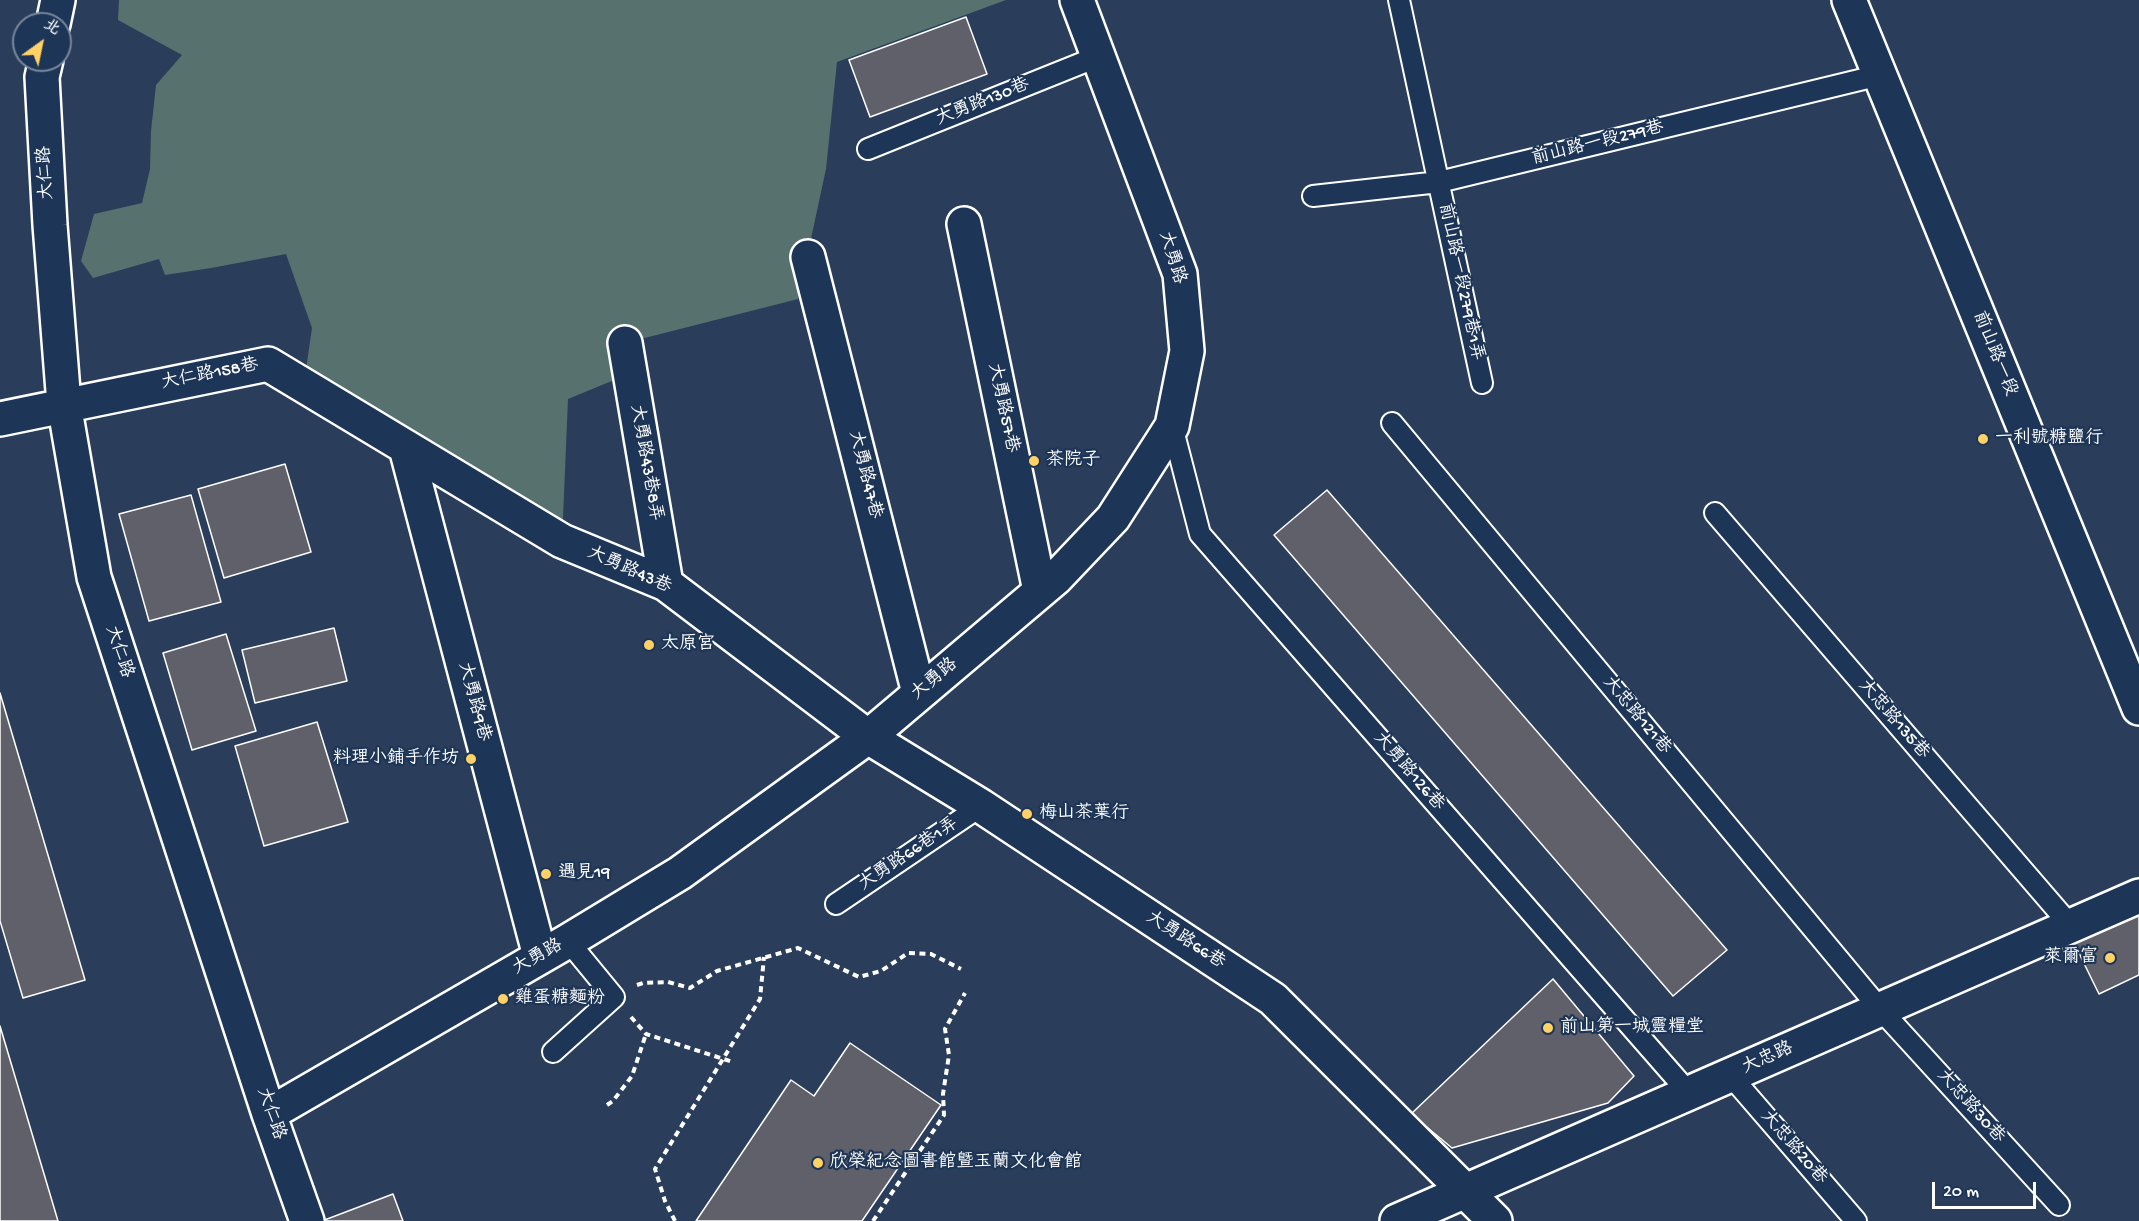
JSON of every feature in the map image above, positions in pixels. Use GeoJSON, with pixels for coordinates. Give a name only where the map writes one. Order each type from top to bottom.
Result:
{"type":"FeatureCollection","features":[{"type":"Feature","properties":{"kind":"street","name":"大勇路"},"geometry":{"type":"LineString","coordinates":[[269,1114],[680,873],[868,737],[1056,578],[1113,518],[1172,426],[1187,351],[1180,274],[1077,0]]}},
{"type":"Feature","properties":{"kind":"street","name":"前山路一段"},"geometry":{"type":"LineString","coordinates":[[1849,0],[2139,708]]}},
{"type":"Feature","properties":{"kind":"street","name":"大仁路"},"geometry":{"type":"LineString","coordinates":[[43,72],[50,225],[64,404],[94,578],[269,1114],[307,1221]]}},
{"type":"Feature","properties":{"kind":"street","name":"大勇路57巷"},"geometry":{"type":"LineString","coordinates":[[964,224],[1040,591]]}},
{"type":"Feature","properties":{"kind":"street","name":"大勇路47巷"},"geometry":{"type":"LineString","coordinates":[[808,257],[919,693]]}},
{"type":"Feature","properties":{"kind":"street","name":"大勇路43巷8弄"},"geometry":{"type":"LineString","coordinates":[[625,343],[666,584]]}},
{"type":"Feature","properties":{"kind":"street","name":"大仁路158巷"},"geometry":{"type":"LineString","coordinates":[[0,419],[64,404],[268,364],[406,448]]}},
{"type":"Feature","properties":{"kind":"street","name":"大勇路43巷"},"geometry":{"type":"LineString","coordinates":[[406,448],[562,541],[666,584],[868,737]]}},
{"type":"Feature","properties":{"kind":"street","name":"大勇路9巷"},"geometry":{"type":"LineString","coordinates":[[406,448],[540,956]]}},
{"type":"Feature","properties":{"kind":"street","name":"大勇路66巷"},"geometry":{"type":"LineString","coordinates":[[868,737],[981,806],[1273,999],[1495,1221]]}},
{"type":"Feature","properties":{"kind":"street","name":"大忠路"},"geometry":{"type":"LineString","coordinates":[[1396,1221],[2139,896]]}},
{"type":"Feature","properties":{"kind":"lane","name":"前山路一段279巷1弄"},"geometry":{"type":"LineString","coordinates":[[1400,0],[1482,382]]}},
{"type":"Feature","properties":{"kind":"lane","name":"大勇路130巷"},"geometry":{"type":"LineString","coordinates":[[868,149],[1097,57]]}},
{"type":"Feature","properties":{"kind":"lane","name":"前山路一段279巷"},"geometry":{"type":"LineString","coordinates":[[1313,196],[1439,182],[1880,75]]}},
{"type":"Feature","properties":{"kind":"lane","name":"大忠路121巷"},"geometry":{"type":"LineString","coordinates":[[1392,423],[1880,1009]]}},
{"type":"Feature","properties":{"kind":"lane","name":"大勇路126巷"},"geometry":{"type":"LineString","coordinates":[[1172,426],[1200,534],[1689,1093]]}},
{"type":"Feature","properties":{"kind":"lane","name":"大忠路135巷"},"geometry":{"type":"LineString","coordinates":[[1715,513],[2071,926]]}},
{"type":"Feature","properties":{"kind":"lane","name":"大勇路66巷1弄"},"geometry":{"type":"LineString","coordinates":[[836,904],[981,806]]}},
{"type":"Feature","properties":{"kind":"lane"},"geometry":{"type":"LineString","coordinates":[[553,1052],[614,997],[568,940]]}},
{"type":"Feature","properties":{"kind":"lane","name":"大忠路30巷"},"geometry":{"type":"LineString","coordinates":[[1880,1009],[2059,1205]]}},
{"type":"Feature","properties":{"kind":"lane","name":"大忠路20巷"},"geometry":{"type":"LineString","coordinates":[[1730,1075],[1856,1221]]}},
{"type":"Feature","properties":{"kind":"path"},"geometry":{"type":"LineString","coordinates":[[733,1062],[646,1034],[614,997],[626,989],[643,983],[668,982],[690,988],[717,971],[798,948],[859,977],[881,971],[908,953],[931,954],[961,969]]}},
{"type":"Feature","properties":{"kind":"path"},"geometry":{"type":"LineString","coordinates":[[675,1221],[665,1201],[655,1169],[760,999],[764,957]]}},
{"type":"Feature","properties":{"kind":"path"},"geometry":{"type":"LineString","coordinates":[[873,1221],[944,1115],[943,1094],[949,1055],[945,1029],[965,993]]}},
{"type":"Feature","properties":{"kind":"path"},"geometry":{"type":"LineString","coordinates":[[607,1105],[613,1101],[632,1076],[646,1034]]}},
{"type":"Feature","properties":{"kind":"green space"},"geometry":{"type":"Polygon","coordinates":[[[119,0],[1006,0],[837,62],[826,169],[798,299],[625,343],[619,378],[568,399],[562,541],[305,376],[312,328],[286,254],[165,275],[159,259],[93,278],[81,261],[94,214],[142,203],[150,169],[156,85],[182,55],[118,20],[119,0]]]}},
{"type":"Feature","properties":{"kind":"building"},"geometry":{"type":"Polygon","coordinates":[[[966,17],[987,74],[870,117],[849,60],[966,17]]]}},
{"type":"Feature","properties":{"kind":"building"},"geometry":{"type":"Polygon","coordinates":[[[285,464],[311,552],[224,578],[198,489],[285,464]]]}},
{"type":"Feature","properties":{"kind":"building"},"geometry":{"type":"Polygon","coordinates":[[[1327,490],[1727,950],[1673,996],[1274,535],[1327,490]]]}},
{"type":"Feature","properties":{"kind":"building"},"geometry":{"type":"Polygon","coordinates":[[[191,495],[221,602],[149,621],[119,514],[191,495]]]}},
{"type":"Feature","properties":{"kind":"building"},"geometry":{"type":"Polygon","coordinates":[[[334,628],[347,681],[255,703],[242,650],[334,628]]]}},
{"type":"Feature","properties":{"kind":"building"},"geometry":{"type":"Polygon","coordinates":[[[226,634],[256,731],[192,750],[163,653],[226,634]]]}},
{"type":"Feature","properties":{"kind":"building"},"geometry":{"type":"Polygon","coordinates":[[[0,693],[85,980],[23,998],[0,921],[0,693]]]}},
{"type":"Feature","properties":{"kind":"building"},"geometry":{"type":"Polygon","coordinates":[[[317,722],[348,822],[264,846],[235,746],[317,722]]]}},
{"type":"Feature","properties":{"kind":"building","name":"萊爾富"},"geometry":{"type":"Polygon","coordinates":[[[2139,909],[2139,975],[2099,994],[2073,941],[2139,909]]]}},
{"type":"Feature","properties":{"kind":"building","name":"前山第一城靈糧堂"},"geometry":{"type":"Polygon","coordinates":[[[1553,979],[1634,1076],[1608,1103],[1452,1148],[1411,1114],[1553,979]]]}},
{"type":"Feature","properties":{"kind":"building"},"geometry":{"type":"Polygon","coordinates":[[[0,1026],[58,1221],[0,1221],[0,1026]]]}},
{"type":"Feature","properties":{"kind":"building","name":"欣榮紀念圖書館暨玉蘭文化會館"},"geometry":{"type":"Polygon","coordinates":[[[850,1043],[941,1105],[862,1221],[696,1221],[791,1080],[814,1096],[850,1043]]]}},
{"type":"Feature","properties":{"kind":"building"},"geometry":{"type":"Polygon","coordinates":[[[393,1194],[403,1221],[322,1221],[393,1194]]]}},
{"type":"Feature","properties":{"kind":"place","name":"一利號糖鹽行"},"geometry":{"type":"Point","coordinates":[1983,439]}},
{"type":"Feature","properties":{"kind":"place","name":"茶院子"},"geometry":{"type":"Point","coordinates":[1034,461]}},
{"type":"Feature","properties":{"kind":"place","name":"太原宮"},"geometry":{"type":"Point","coordinates":[649,645]}},
{"type":"Feature","properties":{"kind":"place","name":"料理小鋪手作坊"},"geometry":{"type":"Point","coordinates":[471,759]}},
{"type":"Feature","properties":{"kind":"place","name":"梅山茶葉行"},"geometry":{"type":"Point","coordinates":[1027,814]}},
{"type":"Feature","properties":{"kind":"place","name":"遇見19"},"geometry":{"type":"Point","coordinates":[546,874]}},
{"type":"Feature","properties":{"kind":"place","name":"萊爾富"},"geometry":{"type":"Point","coordinates":[2110,958]}},
{"type":"Feature","properties":{"kind":"place","name":"雞蛋糖麵粉"},"geometry":{"type":"Point","coordinates":[503,999]}},
{"type":"Feature","properties":{"kind":"place","name":"前山第一城靈糧堂"},"geometry":{"type":"Point","coordinates":[1548,1028]}},
{"type":"Feature","properties":{"kind":"place","name":"欣榮紀念圖書館暨玉蘭文化會館"},"geometry":{"type":"Point","coordinates":[818,1163]}}]}
